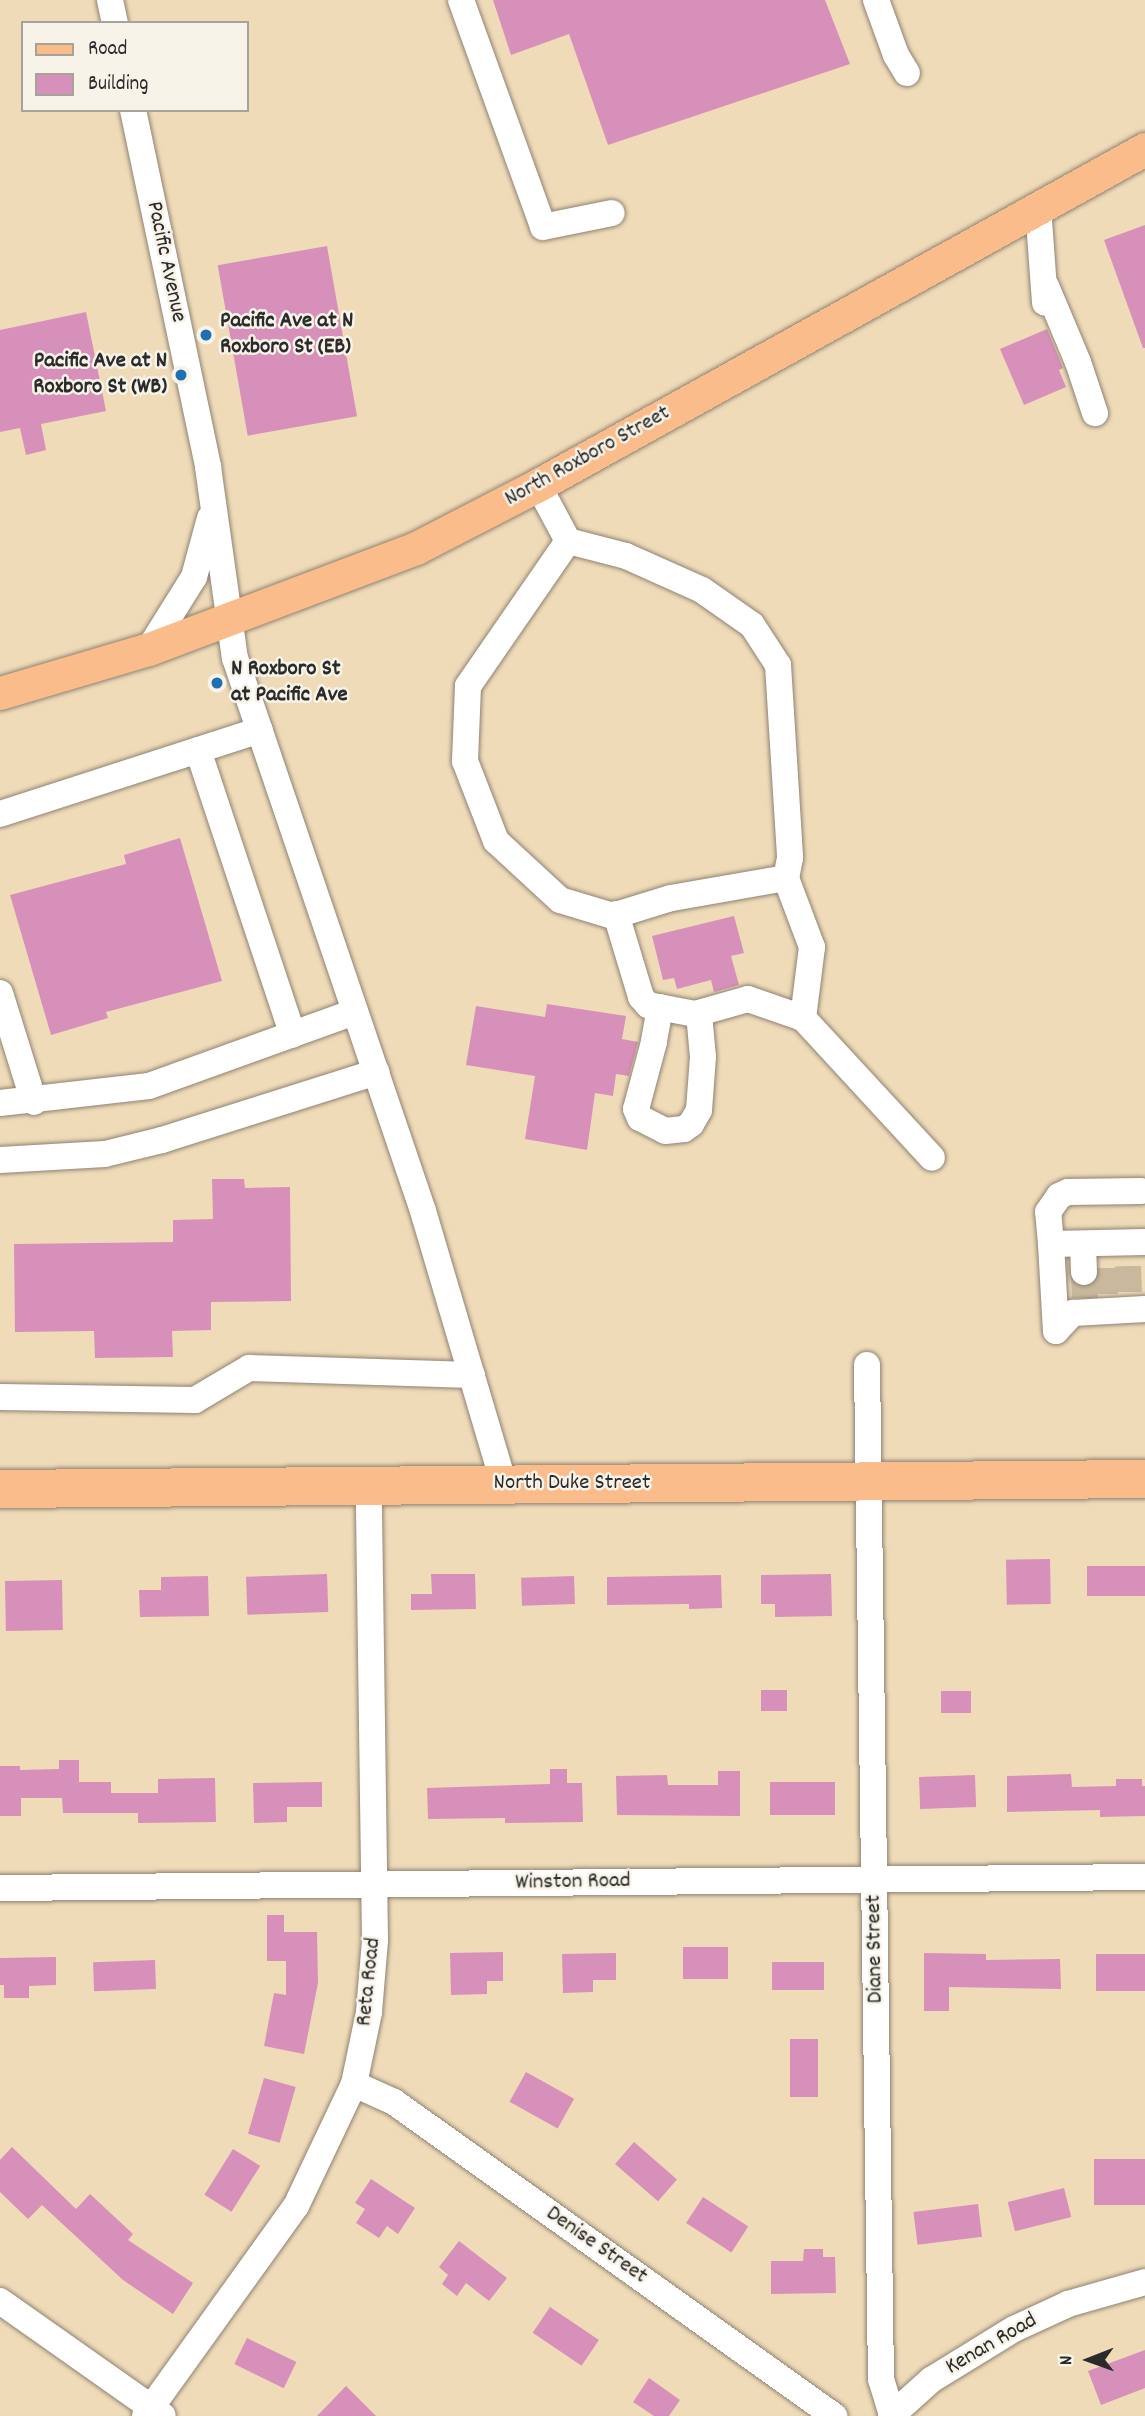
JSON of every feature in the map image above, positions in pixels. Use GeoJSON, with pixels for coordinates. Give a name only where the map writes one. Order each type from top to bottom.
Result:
{"type":"FeatureCollection","features":[{"type":"Feature","properties":{"kind":"highway","name":"North Duke Street"},"geometry":{"type":"LineString","coordinates":[[0,1489],[1145,1479]]}},
{"type":"Feature","properties":{"kind":"main road","name":"North Roxboro Street"},"geometry":{"type":"LineString","coordinates":[[0,693],[149,649],[232,620],[416,548],[537,485],[1145,149]]}},
{"type":"Feature","properties":{"kind":"street"},"geometry":{"type":"LineString","coordinates":[[110,0],[115,21]]}},
{"type":"Feature","properties":{"kind":"street"},"geometry":{"type":"LineString","coordinates":[[461,0],[544,227],[612,213]]}},
{"type":"Feature","properties":{"kind":"street"},"geometry":{"type":"LineString","coordinates":[[876,0],[896,55],[907,72]]}},
{"type":"Feature","properties":{"kind":"street","name":"Pacific Avenue"},"geometry":{"type":"LineString","coordinates":[[133,112],[213,499],[232,620],[235,658],[423,1211],[504,1484]]}},
{"type":"Feature","properties":{"kind":"street"},"geometry":{"type":"LineString","coordinates":[[1038,207],[1046,286],[1044,325]]}},
{"type":"Feature","properties":{"kind":"street"},"geometry":{"type":"LineString","coordinates":[[1046,286],[1078,362],[1094,413]]}},
{"type":"Feature","properties":{"kind":"street"},"geometry":{"type":"LineString","coordinates":[[537,485],[568,541],[626,556],[702,590],[752,625],[778,665],[790,858],[786,878],[812,947],[803,1018]]}},
{"type":"Feature","properties":{"kind":"street"},"geometry":{"type":"LineString","coordinates":[[149,649],[194,577],[204,549],[213,499]]}},
{"type":"Feature","properties":{"kind":"street"},"geometry":{"type":"LineString","coordinates":[[568,541],[468,686],[465,761],[496,841],[560,900],[616,914],[671,898],[786,878]]}},
{"type":"Feature","properties":{"kind":"street"},"geometry":{"type":"LineString","coordinates":[[0,814],[260,730]]}},
{"type":"Feature","properties":{"kind":"street"},"geometry":{"type":"LineString","coordinates":[[198,750],[293,1035]]}},
{"type":"Feature","properties":{"kind":"street"},"geometry":{"type":"LineString","coordinates":[[616,914],[641,997],[648,1005],[699,1014],[748,999],[803,1018],[932,1158]]}},
{"type":"Feature","properties":{"kind":"street"},"geometry":{"type":"LineString","coordinates":[[0,993],[34,1102]]}},
{"type":"Feature","properties":{"kind":"street"},"geometry":{"type":"LineString","coordinates":[[660,1007],[636,1110],[640,1118],[665,1131],[684,1129],[691,1124],[699,1110],[703,1058],[699,1014]]}},
{"type":"Feature","properties":{"kind":"street"},"geometry":{"type":"LineString","coordinates":[[0,1103],[34,1102],[149,1086],[355,1012]]}},
{"type":"Feature","properties":{"kind":"street"},"geometry":{"type":"LineString","coordinates":[[0,1160],[116,1152],[376,1072]]}},
{"type":"Feature","properties":{"kind":"street"},"geometry":{"type":"LineString","coordinates":[[1112,1305],[1069,1315],[1056,1331],[1048,1212],[1050,1205],[1059,1196],[1068,1192],[1141,1191]]}},
{"type":"Feature","properties":{"kind":"street"},"geometry":{"type":"LineString","coordinates":[[1051,1244],[1111,1254]]}},
{"type":"Feature","properties":{"kind":"street","name":"Diane Street"},"geometry":{"type":"LineString","coordinates":[[867,1365],[881,2379],[891,2415]]}},
{"type":"Feature","properties":{"kind":"street"},"geometry":{"type":"LineString","coordinates":[[0,1397],[195,1399],[249,1368],[472,1375]]}},
{"type":"Feature","properties":{"kind":"street","name":"Reta Road"},"geometry":{"type":"LineString","coordinates":[[153,2413],[296,2206],[354,2084],[369,2011],[375,1940],[369,1485]]}},
{"type":"Feature","properties":{"kind":"street","name":"Winston Road"},"geometry":{"type":"LineString","coordinates":[[0,1888],[1145,1877]]}},
{"type":"Feature","properties":{"kind":"street","name":"Denise Street"},"geometry":{"type":"LineString","coordinates":[[354,2084],[394,2102],[834,2416]]}},
{"type":"Feature","properties":{"kind":"street","name":"Kenan Road"},"geometry":{"type":"LineString","coordinates":[[891,2415],[931,2380],[1014,2329],[1068,2304],[1145,2282]]}},
{"type":"Feature","properties":{"kind":"street"},"geometry":{"type":"LineString","coordinates":[[0,2301],[153,2413]]}},
{"type":"Feature","properties":{"kind":"building"},"geometry":{"type":"Polygon","coordinates":[[[493,0],[825,0],[850,64],[608,145],[569,34],[511,55],[493,0]]]}},
{"type":"Feature","properties":{"kind":"building"},"geometry":{"type":"Polygon","coordinates":[[[1145,225],[1145,348],[1143,348],[1104,240],[1145,225]]]}},
{"type":"Feature","properties":{"kind":"building"},"geometry":{"type":"Polygon","coordinates":[[[327,246],[357,416],[248,436],[218,265],[327,246]]]}},
{"type":"Feature","properties":{"kind":"building"},"geometry":{"type":"Polygon","coordinates":[[[86,312],[106,411],[41,424],[46,450],[26,455],[20,428],[0,432],[0,330],[86,312]]]}},
{"type":"Feature","properties":{"kind":"building"},"geometry":{"type":"Polygon","coordinates":[[[1047,329],[1063,368],[1059,370],[1066,387],[1024,405],[1000,349],[1047,329]]]}},
{"type":"Feature","properties":{"kind":"building"},"geometry":{"type":"Polygon","coordinates":[[[180,838],[222,981],[106,1012],[108,1018],[51,1035],[10,895],[126,864],[124,855],[180,838]]]}},
{"type":"Feature","properties":{"kind":"building"},"geometry":{"type":"Polygon","coordinates":[[[734,916],[744,953],[731,956],[739,985],[714,992],[711,980],[677,989],[674,978],[663,980],[652,936],[734,916]]]}},
{"type":"Feature","properties":{"kind":"building"},"geometry":{"type":"Polygon","coordinates":[[[547,1004],[626,1016],[622,1039],[638,1042],[629,1076],[616,1074],[613,1096],[595,1093],[587,1150],[525,1139],[535,1076],[466,1065],[476,1006],[545,1017],[547,1004]]]}},
{"type":"Feature","properties":{"kind":"building"},"geometry":{"type":"Polygon","coordinates":[[[212,1179],[244,1179],[245,1188],[290,1187],[291,1301],[211,1302],[211,1330],[172,1331],[173,1357],[95,1358],[94,1331],[15,1332],[14,1244],[173,1242],[173,1220],[213,1219],[212,1179]]]}},
{"type":"Feature","properties":{"kind":"building"},"geometry":{"type":"Polygon","coordinates":[[[1050,1559],[1051,1604],[1007,1605],[1006,1560],[1050,1559]]]}},
{"type":"Feature","properties":{"kind":"building"},"geometry":{"type":"Polygon","coordinates":[[[1087,1566],[1145,1566],[1145,1596],[1087,1596],[1087,1566]]]}},
{"type":"Feature","properties":{"kind":"building"},"geometry":{"type":"Polygon","coordinates":[[[327,1574],[328,1612],[247,1615],[246,1577],[327,1574]]]}},
{"type":"Feature","properties":{"kind":"building"},"geometry":{"type":"Polygon","coordinates":[[[431,1574],[475,1574],[476,1609],[411,1610],[411,1594],[432,1594],[431,1574]]]}},
{"type":"Feature","properties":{"kind":"building"},"geometry":{"type":"Polygon","coordinates":[[[831,1574],[832,1616],[775,1617],[775,1604],[761,1604],[761,1575],[831,1574]]]}},
{"type":"Feature","properties":{"kind":"building"},"geometry":{"type":"Polygon","coordinates":[[[721,1575],[722,1608],[689,1609],[689,1604],[607,1605],[607,1577],[721,1575]]]}},
{"type":"Feature","properties":{"kind":"building"},"geometry":{"type":"Polygon","coordinates":[[[208,1576],[209,1616],[140,1617],[139,1590],[161,1590],[161,1577],[208,1576]]]}},
{"type":"Feature","properties":{"kind":"building"},"geometry":{"type":"Polygon","coordinates":[[[574,1576],[575,1604],[522,1606],[521,1578],[574,1576]]]}},
{"type":"Feature","properties":{"kind":"building"},"geometry":{"type":"Polygon","coordinates":[[[62,1580],[63,1630],[6,1631],[5,1581],[62,1580]]]}},
{"type":"Feature","properties":{"kind":"building"},"geometry":{"type":"Polygon","coordinates":[[[761,1690],[787,1690],[787,1711],[761,1711],[761,1690]]]}},
{"type":"Feature","properties":{"kind":"building"},"geometry":{"type":"Polygon","coordinates":[[[941,1691],[971,1691],[971,1713],[941,1713],[941,1691]]]}},
{"type":"Feature","properties":{"kind":"building"},"geometry":{"type":"Polygon","coordinates":[[[59,1760],[79,1760],[79,1782],[111,1782],[111,1793],[158,1793],[158,1779],[215,1778],[216,1822],[138,1823],[138,1813],[63,1813],[62,1798],[21,1798],[21,1816],[0,1816],[0,1766],[20,1766],[20,1770],[59,1769],[59,1760]]]}},
{"type":"Feature","properties":{"kind":"building"},"geometry":{"type":"Polygon","coordinates":[[[550,1769],[567,1769],[567,1783],[582,1783],[583,1822],[505,1823],[505,1818],[428,1819],[427,1788],[550,1784],[550,1769]]]}},
{"type":"Feature","properties":{"kind":"building"},"geometry":{"type":"Polygon","coordinates":[[[718,1771],[740,1771],[740,1816],[617,1815],[616,1776],[667,1775],[668,1785],[718,1785],[718,1771]]]}},
{"type":"Feature","properties":{"kind":"building"},"geometry":{"type":"Polygon","coordinates":[[[1071,1774],[1072,1787],[1116,1786],[1116,1779],[1142,1779],[1142,1786],[1145,1786],[1145,1816],[1100,1817],[1100,1810],[1007,1812],[1007,1776],[1071,1774]]]}},
{"type":"Feature","properties":{"kind":"building"},"geometry":{"type":"Polygon","coordinates":[[[975,1775],[976,1807],[920,1809],[919,1777],[975,1775]]]}},
{"type":"Feature","properties":{"kind":"building"},"geometry":{"type":"Polygon","coordinates":[[[322,1782],[322,1807],[287,1807],[287,1822],[254,1823],[253,1783],[322,1782]]]}},
{"type":"Feature","properties":{"kind":"building"},"geometry":{"type":"Polygon","coordinates":[[[770,1782],[835,1782],[835,1815],[770,1815],[770,1782]]]}},
{"type":"Feature","properties":{"kind":"building"},"geometry":{"type":"Polygon","coordinates":[[[267,1915],[284,1915],[284,1932],[317,1932],[318,1983],[304,2054],[264,2046],[274,1993],[286,1995],[286,1961],[267,1961],[267,1915]]]}},
{"type":"Feature","properties":{"kind":"building"},"geometry":{"type":"Polygon","coordinates":[[[683,1947],[728,1947],[728,1979],[683,1979],[683,1947]]]}},
{"type":"Feature","properties":{"kind":"building"},"geometry":{"type":"Polygon","coordinates":[[[503,1952],[503,1981],[487,1981],[487,1994],[451,1995],[450,1953],[503,1952]]]}},
{"type":"Feature","properties":{"kind":"building"},"geometry":{"type":"Polygon","coordinates":[[[616,1953],[616,1980],[593,1980],[593,1992],[563,1993],[562,1954],[616,1953]]]}},
{"type":"Feature","properties":{"kind":"building"},"geometry":{"type":"Polygon","coordinates":[[[924,1953],[986,1954],[986,1960],[1060,1959],[1061,1989],[949,1987],[949,2011],[924,2011],[924,1953]]]}},
{"type":"Feature","properties":{"kind":"building"},"geometry":{"type":"Polygon","coordinates":[[[1096,1954],[1145,1954],[1145,1991],[1096,1991],[1096,1954]]]}},
{"type":"Feature","properties":{"kind":"building"},"geometry":{"type":"Polygon","coordinates":[[[56,1957],[56,1985],[29,1986],[29,1998],[4,1998],[4,1985],[0,1985],[0,1958],[56,1957]]]}},
{"type":"Feature","properties":{"kind":"building"},"geometry":{"type":"Polygon","coordinates":[[[155,1960],[156,1989],[94,1991],[93,1962],[155,1960]]]}},
{"type":"Feature","properties":{"kind":"building"},"geometry":{"type":"Polygon","coordinates":[[[772,1962],[824,1962],[824,1990],[772,1990],[772,1962]]]}},
{"type":"Feature","properties":{"kind":"building"},"geometry":{"type":"Polygon","coordinates":[[[790,2039],[818,2039],[818,2097],[790,2097],[790,2039]]]}},
{"type":"Feature","properties":{"kind":"building"},"geometry":{"type":"Polygon","coordinates":[[[526,2072],[574,2099],[558,2128],[510,2102],[526,2072]]]}},
{"type":"Feature","properties":{"kind":"building"},"geometry":{"type":"Polygon","coordinates":[[[264,2078],[296,2087],[280,2143],[248,2134],[264,2078]]]}},
{"type":"Feature","properties":{"kind":"building"},"geometry":{"type":"Polygon","coordinates":[[[634,2142],[677,2179],[658,2201],[615,2164],[634,2142]]]}},
{"type":"Feature","properties":{"kind":"building"},"geometry":{"type":"Polygon","coordinates":[[[12,2147],[76,2209],[90,2194],[133,2234],[128,2240],[193,2283],[173,2314],[123,2280],[42,2205],[28,2219],[0,2192],[0,2160],[12,2147]]]}},
{"type":"Feature","properties":{"kind":"building"},"geometry":{"type":"Polygon","coordinates":[[[233,2149],[260,2166],[232,2212],[204,2195],[233,2149]]]}},
{"type":"Feature","properties":{"kind":"building"},"geometry":{"type":"Polygon","coordinates":[[[1094,2159],[1145,2159],[1145,2205],[1094,2205],[1094,2159]]]}},
{"type":"Feature","properties":{"kind":"building"},"geometry":{"type":"Polygon","coordinates":[[[371,2179],[415,2208],[398,2234],[387,2226],[379,2238],[356,2223],[365,2209],[355,2203],[371,2179]]]}},
{"type":"Feature","properties":{"kind":"building"},"geometry":{"type":"Polygon","coordinates":[[[1064,2188],[1071,2217],[1015,2231],[1008,2202],[1064,2188]]]}},
{"type":"Feature","properties":{"kind":"building"},"geometry":{"type":"Polygon","coordinates":[[[703,2197],[748,2226],[731,2252],[686,2223],[703,2197]]]}},
{"type":"Feature","properties":{"kind":"building"},"geometry":{"type":"Polygon","coordinates":[[[978,2204],[982,2237],[918,2245],[913,2212],[978,2204]]]}},
{"type":"Feature","properties":{"kind":"building"},"geometry":{"type":"Polygon","coordinates":[[[459,2241],[507,2278],[489,2301],[466,2283],[457,2296],[442,2284],[448,2275],[439,2267],[459,2241]]]}},
{"type":"Feature","properties":{"kind":"building"},"geometry":{"type":"Polygon","coordinates":[[[804,2249],[823,2249],[823,2257],[835,2257],[836,2293],[771,2294],[771,2261],[803,2261],[804,2249]]]}},
{"type":"Feature","properties":{"kind":"building"},"geometry":{"type":"Polygon","coordinates":[[[550,2307],[599,2340],[582,2366],[533,2333],[550,2307]]]}},
{"type":"Feature","properties":{"kind":"building"},"geometry":{"type":"Polygon","coordinates":[[[247,2338],[296,2362],[284,2388],[234,2364],[247,2338]]]}},
{"type":"Feature","properties":{"kind":"building"},"geometry":{"type":"Polygon","coordinates":[[[1145,2350],[1145,2388],[1101,2405],[1088,2371],[1145,2350]]]}},
{"type":"Feature","properties":{"kind":"building"},"geometry":{"type":"Polygon","coordinates":[[[649,2378],[680,2400],[669,2416],[654,2416],[633,2402],[649,2378]]]}},
{"type":"Feature","properties":{"kind":"building"},"geometry":{"type":"Polygon","coordinates":[[[346,2386],[376,2416],[317,2416],[346,2386]]]}},
{"type":"Feature","properties":{"kind":"tunnel"},"geometry":{"type":"LineString","coordinates":[[1128,1266],[1129,1298]]}},
{"type":"Feature","properties":{"kind":"tunnel"},"geometry":{"type":"LineString","coordinates":[[1104,1268],[1105,1299]]}},
{"type":"Feature","properties":{"kind":"tunnel"},"geometry":{"type":"LineString","coordinates":[[1084,1272],[1085,1299]]}},
{"type":"Feature","properties":{"kind":"place","name":"Pacific Ave at N Roxboro St (EB)"},"geometry":{"type":"Point","coordinates":[206,335]}},
{"type":"Feature","properties":{"kind":"place","name":"Pacific Ave at N Roxboro St (WB)"},"geometry":{"type":"Point","coordinates":[181,375]}},
{"type":"Feature","properties":{"kind":"place","name":"N Roxboro St at Pacific Ave"},"geometry":{"type":"Point","coordinates":[217,683]}}]}
